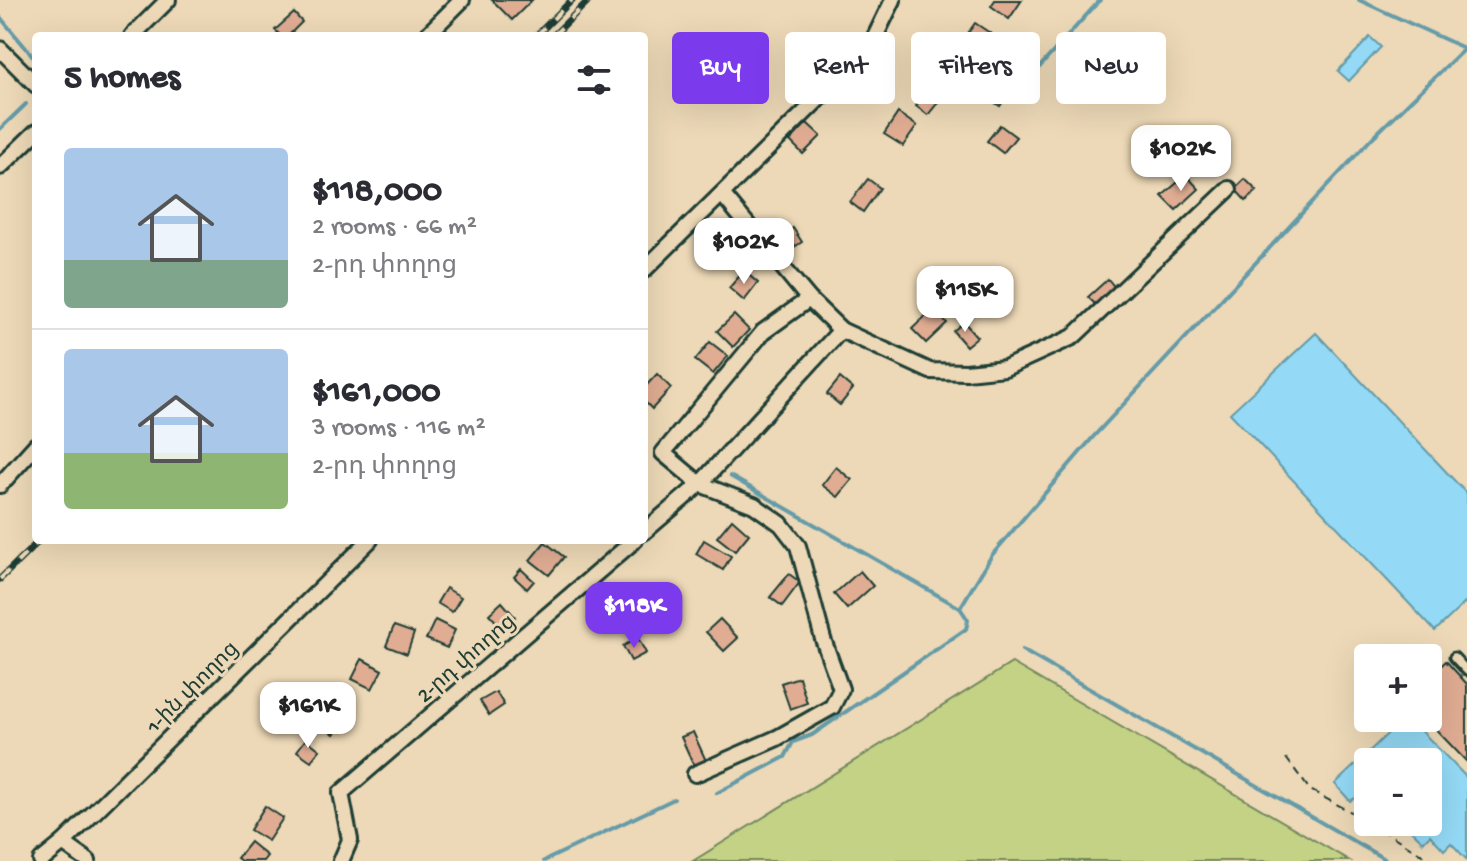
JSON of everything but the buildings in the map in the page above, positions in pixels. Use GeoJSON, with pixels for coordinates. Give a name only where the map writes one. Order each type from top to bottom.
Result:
{"type":"FeatureCollection","features":[{"type":"Feature","properties":{"kind":"street"},"geometry":{"type":"LineString","coordinates":[[136,32],[168,0]]}},
{"type":"Feature","properties":{"kind":"street"},"geometry":{"type":"LineString","coordinates":[[430,32],[462,0]]}},
{"type":"Feature","properties":{"kind":"street"},"geometry":{"type":"LineString","coordinates":[[648,266],[821,100],[857,61],[872,43],[893,0]]}},
{"type":"Feature","properties":{"kind":"street"},"geometry":{"type":"LineString","coordinates":[[0,49],[32,81]]}},
{"type":"Feature","properties":{"kind":"street"},"geometry":{"type":"LineString","coordinates":[[0,167],[32,136]]}},
{"type":"Feature","properties":{"kind":"street"},"geometry":{"type":"LineString","coordinates":[[722,194],[809,299],[841,330],[930,371],[1005,368],[1073,337],[1229,189]]}},
{"type":"Feature","properties":{"kind":"street"},"geometry":{"type":"LineString","coordinates":[[695,774],[777,738],[832,707],[841,689],[823,639],[798,546],[781,524],[754,505],[700,484],[663,453],[763,332],[809,299]]}},
{"type":"Feature","properties":{"kind":"street"},"geometry":{"type":"LineString","coordinates":[[648,529],[700,484],[841,330]]}},
{"type":"Feature","properties":{"kind":"street"},"geometry":{"type":"LineString","coordinates":[[1,482],[32,449]]}},
{"type":"Feature","properties":{"kind":"street","name":"1-ին փողոց"},"geometry":{"type":"LineString","coordinates":[[41,861],[63,843],[366,544]]}},
{"type":"Feature","properties":{"kind":"street","name":"2-րդ փողոց"},"geometry":{"type":"LineString","coordinates":[[341,861],[350,840],[341,793],[630,544]]}},
{"type":"Feature","properties":{"kind":"street"},"geometry":{"type":"LineString","coordinates":[[63,843],[88,861]]}},
{"type":"Feature","properties":{"kind":"lane"},"geometry":{"type":"LineString","coordinates":[[1454,657],[1467,671]]}},
{"type":"Feature","properties":{"kind":"path"},"geometry":{"type":"LineString","coordinates":[[1286,758],[1310,790],[1354,814]]}},
{"type":"Feature","properties":{"kind":"path"},"geometry":{"type":"LineString","coordinates":[[1392,836],[1433,861]]}},
{"type":"Feature","properties":{"kind":"green space"},"geometry":{"type":"Polygon","coordinates":[[[1012,663],[1350,861],[693,861],[1012,663]]]}},
{"type":"Feature","properties":{"kind":"water"},"geometry":{"type":"Polygon","coordinates":[[[1370,37],[1381,47],[1349,81],[1338,71],[1370,37]]]}},
{"type":"Feature","properties":{"kind":"water"},"geometry":{"type":"Polygon","coordinates":[[[1316,333],[1467,494],[1467,601],[1435,631],[1230,413],[1316,333]]]}},
{"type":"Feature","properties":{"kind":"water"},"geometry":{"type":"Polygon","coordinates":[[[1389,732],[1423,732],[1438,748],[1373,748],[1389,732]]]}},
{"type":"Feature","properties":{"kind":"water"},"geometry":{"type":"Polygon","coordinates":[[[1442,752],[1467,778],[1467,860],[1451,843],[1444,850],[1431,836],[1442,836],[1442,752]]]}},
{"type":"Feature","properties":{"kind":"water"},"geometry":{"type":"Polygon","coordinates":[[[1354,766],[1354,799],[1350,801],[1335,784],[1354,766]]]}},
{"type":"Feature","properties":{"kind":"waterway"},"geometry":{"type":"LineString","coordinates":[[1040,67],[1100,0]]}},
{"type":"Feature","properties":{"kind":"waterway"},"geometry":{"type":"LineString","coordinates":[[1359,0],[1466,49]]}},
{"type":"Feature","properties":{"kind":"waterway"},"geometry":{"type":"LineString","coordinates":[[0,17],[32,55]]}},
{"type":"Feature","properties":{"kind":"waterway"},"geometry":{"type":"LineString","coordinates":[[960,608],[992,555],[1094,436],[1373,137],[1465,48]]}},
{"type":"Feature","properties":{"kind":"waterway"},"geometry":{"type":"LineString","coordinates":[[0,129],[26,104]]}},
{"type":"Feature","properties":{"kind":"waterway"},"geometry":{"type":"LineString","coordinates":[[717,793],[785,757],[793,742],[812,735],[966,629],[968,620],[960,608],[730,476]]}},
{"type":"Feature","properties":{"kind":"waterway"},"geometry":{"type":"LineString","coordinates":[[1022,650],[1388,861]]}},
{"type":"Feature","properties":{"kind":"waterway"},"geometry":{"type":"LineString","coordinates":[[544,861],[674,799]]}},
{"type":"Feature","properties":{"kind":"railway"},"geometry":{"type":"LineString","coordinates":[[540,32],[572,0]]}},
{"type":"Feature","properties":{"kind":"railway"},"geometry":{"type":"LineString","coordinates":[[557,32],[589,0]]}},
{"type":"Feature","properties":{"kind":"railway"},"geometry":{"type":"LineString","coordinates":[[0,579],[36,544]]}}]}
